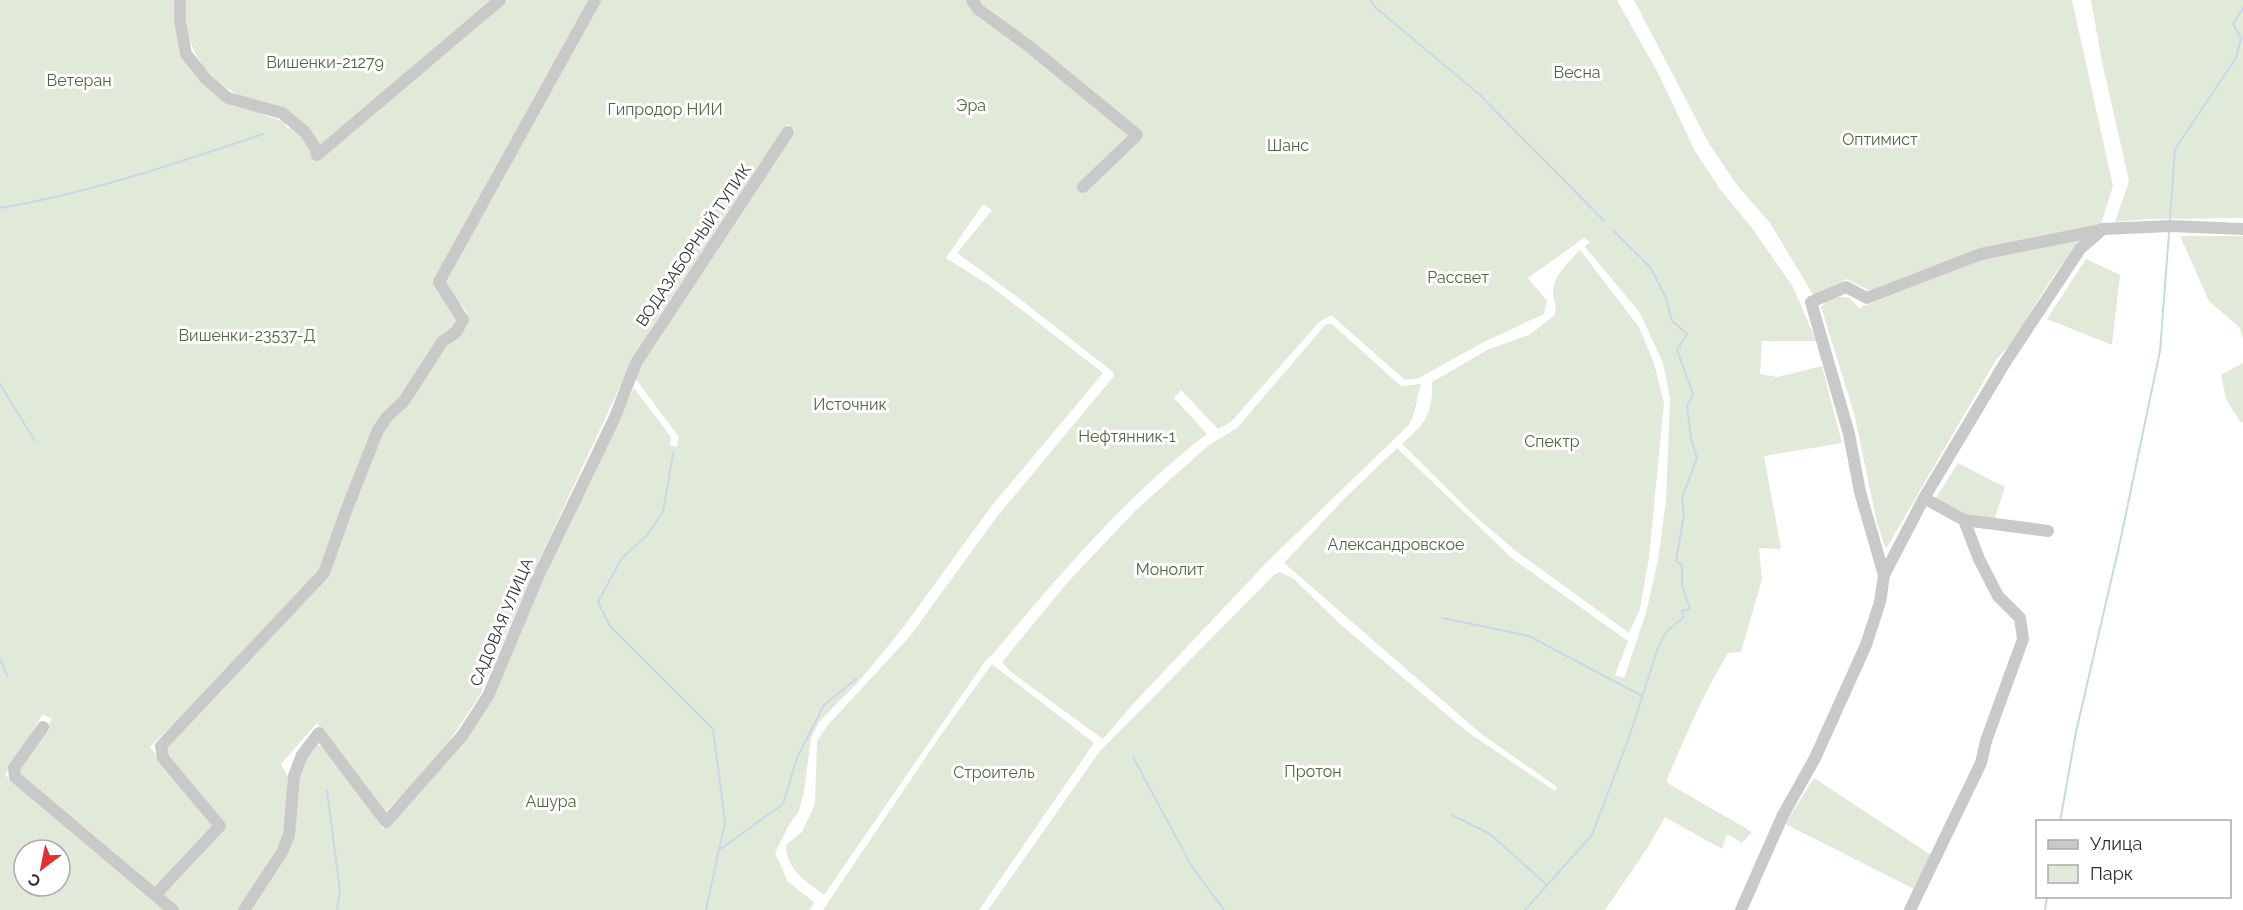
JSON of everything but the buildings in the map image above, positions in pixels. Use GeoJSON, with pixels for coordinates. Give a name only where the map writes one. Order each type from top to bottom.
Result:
{"type":"FeatureCollection","features":[{"type":"Feature","properties":{"kind":"street"},"geometry":{"type":"LineString","coordinates":[[180,0],[180,20],[186,54],[206,79],[228,98],[282,113],[305,132],[316,149],[317,155],[500,0]]}},
{"type":"Feature","properties":{"kind":"street"},"geometry":{"type":"LineString","coordinates":[[156,894],[220,826],[164,758],[160,746],[324,573],[378,430],[387,417],[404,401],[442,342],[456,332],[463,320],[440,282],[595,0]]}},
{"type":"Feature","properties":{"kind":"street"},"geometry":{"type":"LineString","coordinates":[[972,0],[978,9],[1030,47],[1137,135],[1083,187]]}},
{"type":"Feature","properties":{"kind":"street","name":"ВОДАЗАБОРНЫЙ ТУПИК"},"geometry":{"type":"LineString","coordinates":[[630,379],[636,363],[656,331],[788,132]]}},
{"type":"Feature","properties":{"kind":"street"},"geometry":{"type":"LineString","coordinates":[[1884,575],[1860,492],[1849,434],[1811,302],[1846,287],[1867,298],[1981,254],[2103,229],[2171,226],[2243,229]]}},
{"type":"Feature","properties":{"kind":"street"},"geometry":{"type":"LineString","coordinates":[[1741,910],[1783,815],[1815,758],[1866,645],[1880,602],[1884,575],[1924,498],[2006,361],[2080,249],[2103,229]]}},
{"type":"Feature","properties":{"kind":"street","name":"САДОВАЯ УЛИЦА"},"geometry":{"type":"LineString","coordinates":[[244,910],[282,852],[289,835],[294,776],[302,755],[319,733],[386,822],[462,736],[488,696],[537,579],[615,417],[630,379]]}},
{"type":"Feature","properties":{"kind":"street"},"geometry":{"type":"LineString","coordinates":[[1924,498],[1964,520],[2048,531]]}},
{"type":"Feature","properties":{"kind":"street"},"geometry":{"type":"LineString","coordinates":[[1910,910],[1981,763],[1986,741],[2023,639],[2020,618],[1998,596],[1979,559],[1964,520]]}},
{"type":"Feature","properties":{"kind":"street"},"geometry":{"type":"LineString","coordinates":[[43,727],[14,768],[15,777],[173,910]]}},
{"type":"Feature","properties":{"kind":"green space","name":"Вишенки-23537-Д"},"geometry":{"type":"Polygon","coordinates":[[[0,0],[175,0],[183,55],[205,86],[227,104],[284,122],[286,127],[303,134],[313,156],[507,0],[588,0],[433,281],[456,317],[453,330],[403,395],[386,410],[322,572],[242,657],[150,747],[214,825],[155,888],[17,772],[52,719],[43,714],[5,775],[168,910],[0,910],[0,0]]]}},
{"type":"Feature","properties":{"kind":"green space","name":"Вишенки-21279"},"geometry":{"type":"Polygon","coordinates":[[[186,0],[492,0],[320,149],[308,130],[237,94],[209,72],[198,59],[191,43],[186,0]]]}},
{"type":"Feature","properties":{"kind":"green space"},"geometry":{"type":"Polygon","coordinates":[[[599,0],[966,0],[1130,133],[1077,186],[1082,190],[1143,134],[977,0],[1617,0],[1658,73],[1695,151],[1720,189],[1752,228],[1793,287],[1816,341],[1762,341],[1760,374],[1777,377],[1822,366],[1842,443],[1764,456],[1781,549],[1759,548],[1762,579],[1741,652],[1728,653],[1719,668],[1666,782],[1752,832],[1742,843],[1727,834],[1722,849],[1665,817],[1648,847],[1605,910],[988,910],[1100,751],[1275,574],[1280,572],[1294,579],[1340,624],[1466,731],[1555,791],[1557,787],[1480,733],[1284,563],[1344,499],[1397,448],[1513,559],[1628,641],[1615,675],[1624,678],[1646,613],[1658,560],[1666,500],[1670,399],[1663,363],[1640,313],[1585,247],[1590,242],[1584,238],[1528,278],[1547,301],[1544,314],[1484,342],[1419,378],[1405,380],[1331,315],[1319,322],[1231,422],[1218,429],[1181,390],[1174,398],[1207,434],[1177,458],[1121,510],[986,660],[824,895],[804,880],[789,861],[786,845],[802,832],[815,804],[817,741],[827,726],[910,636],[996,518],[1114,376],[1113,372],[1016,296],[957,253],[992,210],[983,204],[946,258],[992,287],[1103,373],[990,508],[902,629],[862,678],[819,722],[811,738],[804,792],[799,811],[775,853],[788,882],[814,902],[810,910],[248,910],[293,839],[297,778],[311,750],[318,745],[326,748],[383,829],[458,745],[514,642],[634,388],[671,437],[670,445],[677,447],[679,437],[634,377],[795,130],[787,124],[650,330],[622,382],[535,569],[479,697],[448,743],[416,781],[383,814],[317,723],[281,764],[288,777],[284,836],[239,910],[179,910],[162,895],[224,825],[167,756],[165,746],[327,577],[379,436],[463,324],[467,312],[445,287],[444,281],[599,0]]]}},
{"type":"Feature","properties":{"kind":"green space","name":"Оптимист"},"geometry":{"type":"Polygon","coordinates":[[[1634,0],[2072,0],[2113,186],[2101,224],[1870,291],[1846,279],[1815,298],[1770,223],[1737,185],[1708,142],[1634,0]]]}},
{"type":"Feature","properties":{"kind":"green space"},"geometry":{"type":"Polygon","coordinates":[[[2091,0],[2243,0],[2243,218],[2148,219],[2115,222],[2129,181],[2102,62],[2091,0]]]}},
{"type":"Feature","properties":{"kind":"green space"},"geometry":{"type":"Polygon","coordinates":[[[2180,236],[2243,236],[2243,339],[2240,328],[2209,301],[2180,236]]]}},
{"type":"Feature","properties":{"kind":"green space"},"geometry":{"type":"Polygon","coordinates":[[[2086,240],[2056,272],[2017,335],[1996,360],[1886,549],[1877,523],[1854,413],[1821,307],[1832,296],[1850,298],[1859,308],[1981,260],[2058,242],[2086,240]]]}},
{"type":"Feature","properties":{"kind":"green space","name":"Спектр"},"geometry":{"type":"Polygon","coordinates":[[[1580,250],[1639,327],[1654,363],[1664,403],[1649,558],[1640,609],[1629,633],[1517,552],[1477,518],[1402,444],[1426,418],[1431,402],[1432,382],[1489,349],[1529,335],[1555,315],[1553,291],[1556,280],[1580,250]]]}},
{"type":"Feature","properties":{"kind":"green space"},"geometry":{"type":"Polygon","coordinates":[[[2086,259],[2120,275],[2112,345],[2047,319],[2086,259]]]}},
{"type":"Feature","properties":{"kind":"green space","name":"Монолит"},"geometry":{"type":"Polygon","coordinates":[[[1326,324],[1332,324],[1401,386],[1421,384],[1409,425],[1268,561],[1103,739],[1011,672],[1002,662],[1067,583],[1136,510],[1209,445],[1237,428],[1326,324]]]}},
{"type":"Feature","properties":{"kind":"green space"},"geometry":{"type":"Polygon","coordinates":[[[2243,363],[2243,422],[2241,423],[2226,399],[2221,375],[2243,363]]]}},
{"type":"Feature","properties":{"kind":"green space"},"geometry":{"type":"Polygon","coordinates":[[[1958,463],[2005,487],[1994,521],[1969,518],[1936,498],[1958,463]]]}},
{"type":"Feature","properties":{"kind":"green space","name":"Строитель"},"geometry":{"type":"Polygon","coordinates":[[[992,664],[1094,743],[979,910],[823,910],[940,736],[992,664]]]}},
{"type":"Feature","properties":{"kind":"green space"},"geometry":{"type":"Polygon","coordinates":[[[1814,778],[1931,855],[1914,889],[1785,824],[1814,778]]]}},
{"type":"Feature","properties":{"kind":"waterway"},"geometry":{"type":"LineString","coordinates":[[1370,0],[1376,8],[1479,94],[1604,221]]}},
{"type":"Feature","properties":{"kind":"waterway"},"geometry":{"type":"LineString","coordinates":[[2170,219],[2175,149],[2236,58],[2241,38],[2233,24],[2243,8]]}},
{"type":"Feature","properties":{"kind":"waterway"},"geometry":{"type":"LineString","coordinates":[[0,208],[100,186],[263,134]]}},
{"type":"Feature","properties":{"kind":"waterway"},"geometry":{"type":"LineString","coordinates":[[1525,910],[1592,835],[1628,740],[1659,645],[1667,631],[1683,618],[1682,611],[1690,609],[1682,585],[1682,565],[1676,561],[1684,514],[1682,498],[1697,458],[1691,439],[1687,406],[1693,394],[1677,350],[1687,334],[1672,321],[1666,298],[1651,268],[1614,231]]}},
{"type":"Feature","properties":{"kind":"waterway"},"geometry":{"type":"LineString","coordinates":[[2060,820],[2076,732],[2120,542],[2160,351],[2169,233]]}},
{"type":"Feature","properties":{"kind":"waterway"},"geometry":{"type":"LineString","coordinates":[[0,384],[35,441]]}},
{"type":"Feature","properties":{"kind":"waterway"},"geometry":{"type":"LineString","coordinates":[[673,453],[663,512],[647,535],[622,558],[598,602],[610,626],[713,729],[725,822],[706,910]]}},
{"type":"Feature","properties":{"kind":"waterway"},"geometry":{"type":"LineString","coordinates":[[1443,618],[1529,636],[1642,696]]}},
{"type":"Feature","properties":{"kind":"waterway"},"geometry":{"type":"LineString","coordinates":[[0,659],[7,675]]}},
{"type":"Feature","properties":{"kind":"waterway"},"geometry":{"type":"LineString","coordinates":[[719,850],[783,804],[797,758],[824,705],[856,679]]}},
{"type":"Feature","properties":{"kind":"waterway"},"geometry":{"type":"LineString","coordinates":[[1133,757],[1191,865],[1224,910]]}},
{"type":"Feature","properties":{"kind":"waterway"},"geometry":{"type":"LineString","coordinates":[[327,791],[340,891],[337,910]]}},
{"type":"Feature","properties":{"kind":"waterway"},"geometry":{"type":"LineString","coordinates":[[1452,815],[1490,834],[1547,885]]}},
{"type":"Feature","properties":{"kind":"waterway"},"geometry":{"type":"LineString","coordinates":[[2045,910],[2047,898]]}},
{"type":"Feature","properties":{"kind":"park label","name":"Весна"},"geometry":{"type":"Point","coordinates":[1577,72]}},
{"type":"Feature","properties":{"kind":"park label","name":"Ветеран"},"geometry":{"type":"Point","coordinates":[79,80]}},
{"type":"Feature","properties":{"kind":"park label","name":"Эра"},"geometry":{"type":"Point","coordinates":[971,105]}},
{"type":"Feature","properties":{"kind":"park label","name":"Гипродор НИИ"},"geometry":{"type":"Point","coordinates":[665,109]}},
{"type":"Feature","properties":{"kind":"park label","name":"Шанс"},"geometry":{"type":"Point","coordinates":[1288,145]}},
{"type":"Feature","properties":{"kind":"park label","name":"Рассвет"},"geometry":{"type":"Point","coordinates":[1458,277]}},
{"type":"Feature","properties":{"kind":"park label","name":"Источник"},"geometry":{"type":"Point","coordinates":[850,404]}},
{"type":"Feature","properties":{"kind":"park label","name":"Нефтянник-1"},"geometry":{"type":"Point","coordinates":[1127,436]}},
{"type":"Feature","properties":{"kind":"park label","name":"Александровское"},"geometry":{"type":"Point","coordinates":[1396,544]}},
{"type":"Feature","properties":{"kind":"park label","name":"Протон"},"geometry":{"type":"Point","coordinates":[1313,771]}},
{"type":"Feature","properties":{"kind":"park label","name":"Ашура"},"geometry":{"type":"Point","coordinates":[551,801]}}]}
